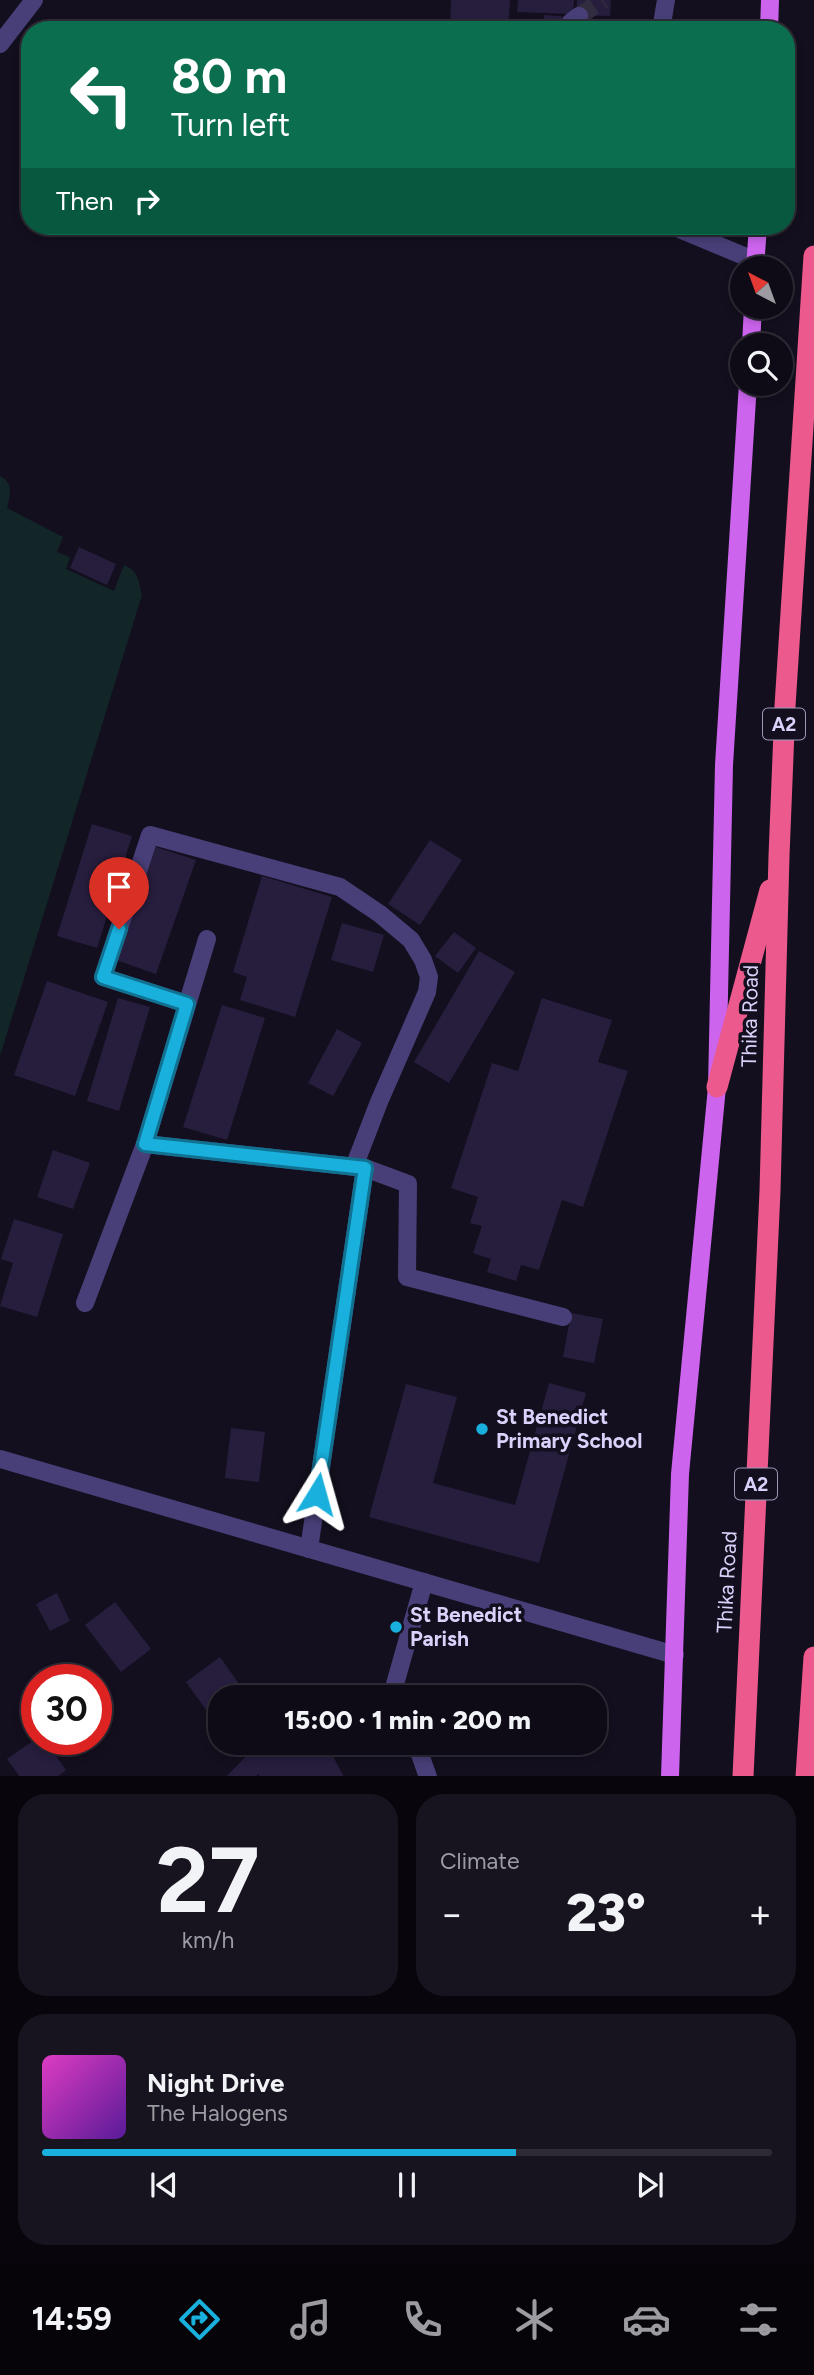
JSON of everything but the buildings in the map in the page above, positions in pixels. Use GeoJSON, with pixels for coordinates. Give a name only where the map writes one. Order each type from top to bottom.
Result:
{"type":"FeatureCollection","features":[{"type":"Feature","properties":{"kind":"highway","name":"Thika Road"},"geometry":{"type":"LineString","coordinates":[[743,1776],[770,1191],[785,706],[814,256]]}},
{"type":"Feature","properties":{"kind":"highway"},"geometry":{"type":"LineString","coordinates":[[717,1087],[779,856]]}},
{"type":"Feature","properties":{"kind":"highway"},"geometry":{"type":"LineString","coordinates":[[806,1776],[814,1657]]}},
{"type":"Feature","properties":{"kind":"main road"},"geometry":{"type":"LineString","coordinates":[[770,21],[771,0]]}},
{"type":"Feature","properties":{"kind":"main road"},"geometry":{"type":"LineString","coordinates":[[756,256],[757,235]]}},
{"type":"Feature","properties":{"kind":"main road","name":"Thika Road"},"geometry":{"type":"LineString","coordinates":[[670,1776],[680,1474],[717,1087],[724,765],[747,396]]}},
{"type":"Feature","properties":{"kind":"street"},"geometry":{"type":"LineString","coordinates":[[0,44],[34,0]]}},
{"type":"Feature","properties":{"kind":"street"},"geometry":{"type":"LineString","coordinates":[[663,21],[666,0]]}},
{"type":"Feature","properties":{"kind":"street"},"geometry":{"type":"LineString","coordinates":[[691,235],[736,256]]}},
{"type":"Feature","properties":{"kind":"street"},"geometry":{"type":"LineString","coordinates":[[187,1004],[103,977],[150,835],[340,887],[380,914],[411,940],[429,977],[427,992],[379,1102],[359,1167],[309,1549]]}},
{"type":"Feature","properties":{"kind":"street"},"geometry":{"type":"LineString","coordinates":[[85,1303],[145,1144],[206,940]]}},
{"type":"Feature","properties":{"kind":"street"},"geometry":{"type":"LineString","coordinates":[[145,1144],[359,1167],[408,1184],[407,1277],[563,1317]]}},
{"type":"Feature","properties":{"kind":"street"},"geometry":{"type":"LineString","coordinates":[[0,1459],[676,1655]]}},
{"type":"Feature","properties":{"kind":"street"},"geometry":{"type":"LineString","coordinates":[[395,1685],[424,1582]]}},
{"type":"Feature","properties":{"kind":"street"},"geometry":{"type":"LineString","coordinates":[[420,1755],[428,1776]]}},
{"type":"Feature","properties":{"kind":"green space"},"geometry":{"type":"Polygon","coordinates":[[[0,476],[9,486],[7,508],[63,537],[57,552],[70,557],[66,569],[114,591],[124,565],[135,573],[142,595],[0,1056],[0,476]]]}},
{"type":"Feature","properties":{"kind":"tunnel"},"geometry":{"type":"LineString","coordinates":[[579,16],[603,0]]}},
{"type":"Feature","properties":{"kind":"place","name":"St Benedict Primary School"},"geometry":{"type":"Point","coordinates":[482,1429]}},
{"type":"Feature","properties":{"kind":"place","name":"St Benedict Parish"},"geometry":{"type":"Point","coordinates":[396,1627]}},
{"type":"Feature","properties":{"kind":"route"},"geometry":{"type":"LineString","coordinates":[[119,929],[103,977],[187,1004],[145,1144],[365,1168],[317,1494]]}}]}
